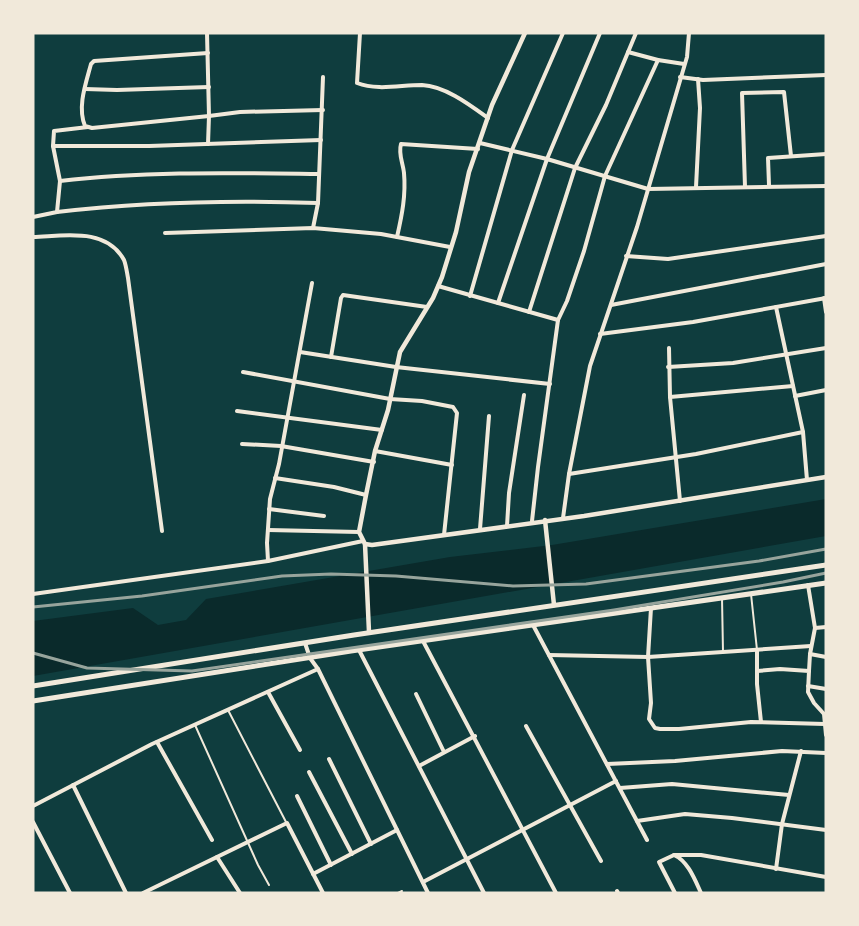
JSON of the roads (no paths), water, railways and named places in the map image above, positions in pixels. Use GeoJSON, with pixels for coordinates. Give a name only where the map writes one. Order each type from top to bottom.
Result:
{"type":"FeatureCollection","features":[{"type":"Feature","properties":{"kind":"main road"},"geometry":{"type":"LineString","coordinates":[[33,686],[369,632],[826,565]]}},
{"type":"Feature","properties":{"kind":"main road"},"geometry":{"type":"LineString","coordinates":[[33,701],[358,650],[826,583]]}},
{"type":"Feature","properties":{"kind":"street"},"geometry":{"type":"LineString","coordinates":[[207,33],[208,144]]}},
{"type":"Feature","properties":{"kind":"street"},"geometry":{"type":"LineString","coordinates":[[360,33],[357,83],[369,87],[422,85],[432,87],[459,99],[488,118]]}},
{"type":"Feature","properties":{"kind":"street"},"geometry":{"type":"LineString","coordinates":[[369,632],[364,543],[360,532],[375,451],[390,399],[396,367],[406,340],[428,307],[438,286],[456,232],[469,172],[488,118],[525,33]]}},
{"type":"Feature","properties":{"kind":"street"},"geometry":{"type":"LineString","coordinates":[[470,296],[512,150],[563,33]]}},
{"type":"Feature","properties":{"kind":"street"},"geometry":{"type":"LineString","coordinates":[[498,303],[547,159],[600,33]]}},
{"type":"Feature","properties":{"kind":"street"},"geometry":{"type":"LineString","coordinates":[[529,312],[575,168],[606,105],[636,33]]}},
{"type":"Feature","properties":{"kind":"street"},"geometry":{"type":"LineString","coordinates":[[563,518],[590,366],[648,189],[684,64],[689,33]]}},
{"type":"Feature","properties":{"kind":"street"},"geometry":{"type":"LineString","coordinates":[[628,52],[684,64]]}},
{"type":"Feature","properties":{"kind":"street"},"geometry":{"type":"LineString","coordinates":[[89,127],[85,126],[82,115],[85,89],[91,64],[94,61],[208,53]]}},
{"type":"Feature","properties":{"kind":"street"},"geometry":{"type":"LineString","coordinates":[[532,521],[558,320],[584,251],[605,176],[658,60]]}},
{"type":"Feature","properties":{"kind":"street"},"geometry":{"type":"LineString","coordinates":[[680,77],[698,79],[826,75]]}},
{"type":"Feature","properties":{"kind":"street"},"geometry":{"type":"LineString","coordinates":[[313,228],[318,203],[323,76]]}},
{"type":"Feature","properties":{"kind":"street"},"geometry":{"type":"LineString","coordinates":[[696,187],[700,108],[698,79]]}},
{"type":"Feature","properties":{"kind":"street"},"geometry":{"type":"LineString","coordinates":[[85,89],[209,87]]}},
{"type":"Feature","properties":{"kind":"street"},"geometry":{"type":"LineString","coordinates":[[745,187],[742,93],[784,92],[791,156]]}},
{"type":"Feature","properties":{"kind":"street"},"geometry":{"type":"LineString","coordinates":[[57,212],[60,181],[53,146],[54,131],[240,111],[323,110]]}},
{"type":"Feature","properties":{"kind":"street"},"geometry":{"type":"LineString","coordinates":[[53,146],[149,147],[321,140]]}},
{"type":"Feature","properties":{"kind":"street"},"geometry":{"type":"LineString","coordinates":[[480,143],[547,159],[648,189],[769,185],[826,186]]}},
{"type":"Feature","properties":{"kind":"street"},"geometry":{"type":"LineString","coordinates":[[397,237],[405,195],[401,144],[478,149]]}},
{"type":"Feature","properties":{"kind":"street"},"geometry":{"type":"LineString","coordinates":[[769,185],[768,158],[826,154]]}},
{"type":"Feature","properties":{"kind":"street"},"geometry":{"type":"LineString","coordinates":[[60,181],[186,173],[319,174]]}},
{"type":"Feature","properties":{"kind":"street"},"geometry":{"type":"LineString","coordinates":[[33,217],[57,212],[157,204],[318,203]]}},
{"type":"Feature","properties":{"kind":"street"},"geometry":{"type":"LineString","coordinates":[[165,233],[313,228],[397,237],[450,247]]}},
{"type":"Feature","properties":{"kind":"street"},"geometry":{"type":"LineString","coordinates":[[33,237],[87,236],[106,240],[124,260],[162,531]]}},
{"type":"Feature","properties":{"kind":"street"},"geometry":{"type":"LineString","coordinates":[[627,256],[668,259],[826,236]]}},
{"type":"Feature","properties":{"kind":"street"},"geometry":{"type":"LineString","coordinates":[[610,305],[826,264]]}},
{"type":"Feature","properties":{"kind":"street"},"geometry":{"type":"LineString","coordinates":[[268,561],[269,509],[312,283]]}},
{"type":"Feature","properties":{"kind":"street"},"geometry":{"type":"LineString","coordinates":[[438,286],[558,320]]}},
{"type":"Feature","properties":{"kind":"street"},"geometry":{"type":"LineString","coordinates":[[331,357],[343,295],[428,307]]}},
{"type":"Feature","properties":{"kind":"street"},"geometry":{"type":"LineString","coordinates":[[600,334],[693,322],[825,298],[826,312]]}},
{"type":"Feature","properties":{"kind":"street"},"geometry":{"type":"LineString","coordinates":[[776,306],[802,432],[807,480]]}},
{"type":"Feature","properties":{"kind":"street"},"geometry":{"type":"LineString","coordinates":[[669,348],[670,397],[680,501]]}},
{"type":"Feature","properties":{"kind":"street"},"geometry":{"type":"LineString","coordinates":[[668,367],[733,363],[826,348]]}},
{"type":"Feature","properties":{"kind":"street"},"geometry":{"type":"LineString","coordinates":[[300,352],[396,367],[550,384]]}},
{"type":"Feature","properties":{"kind":"street"},"geometry":{"type":"LineString","coordinates":[[243,372],[294,383],[453,407],[457,413],[444,535]]}},
{"type":"Feature","properties":{"kind":"street"},"geometry":{"type":"LineString","coordinates":[[670,397],[793,386]]}},
{"type":"Feature","properties":{"kind":"street"},"geometry":{"type":"LineString","coordinates":[[795,396],[826,390]]}},
{"type":"Feature","properties":{"kind":"street"},"geometry":{"type":"LineString","coordinates":[[507,526],[509,493],[524,394]]}},
{"type":"Feature","properties":{"kind":"street"},"geometry":{"type":"LineString","coordinates":[[237,411],[382,430]]}},
{"type":"Feature","properties":{"kind":"street"},"geometry":{"type":"LineString","coordinates":[[480,529],[480,505],[489,416]]}},
{"type":"Feature","properties":{"kind":"street"},"geometry":{"type":"LineString","coordinates":[[569,474],[629,466],[802,432]]}},
{"type":"Feature","properties":{"kind":"street"},"geometry":{"type":"LineString","coordinates":[[242,444],[281,446],[374,462]]}},
{"type":"Feature","properties":{"kind":"street"},"geometry":{"type":"LineString","coordinates":[[375,451],[452,465]]}},
{"type":"Feature","properties":{"kind":"street"},"geometry":{"type":"LineString","coordinates":[[33,594],[268,561],[364,543],[372,545],[680,501],[826,477]]}},
{"type":"Feature","properties":{"kind":"street"},"geometry":{"type":"LineString","coordinates":[[275,478],[334,487],[366,495]]}},
{"type":"Feature","properties":{"kind":"street"},"geometry":{"type":"LineString","coordinates":[[269,509],[324,516]]}},
{"type":"Feature","properties":{"kind":"street"},"geometry":{"type":"LineString","coordinates":[[545,520],[554,605]]}},
{"type":"Feature","properties":{"kind":"street"},"geometry":{"type":"LineString","coordinates":[[268,530],[360,532]]}},
{"type":"Feature","properties":{"kind":"street"},"geometry":{"type":"LineString","coordinates":[[808,585],[815,628],[810,654],[808,686],[810,697],[824,714],[826,734]]}},
{"type":"Feature","properties":{"kind":"street"},"geometry":{"type":"LineString","coordinates":[[651,608],[648,657],[650,719],[655,728],[679,729],[761,722],[825,724]]}},
{"type":"Feature","properties":{"kind":"street"},"geometry":{"type":"LineString","coordinates":[[533,625],[647,840]]}},
{"type":"Feature","properties":{"kind":"street"},"geometry":{"type":"LineString","coordinates":[[815,628],[826,627]]}},
{"type":"Feature","properties":{"kind":"street"},"geometry":{"type":"LineString","coordinates":[[423,641],[556,893]]}},
{"type":"Feature","properties":{"kind":"street"},"geometry":{"type":"LineString","coordinates":[[305,642],[310,658],[318,669],[428,893]]}},
{"type":"Feature","properties":{"kind":"street"},"geometry":{"type":"LineString","coordinates":[[549,655],[648,657],[811,646]]}},
{"type":"Feature","properties":{"kind":"street"},"geometry":{"type":"LineString","coordinates":[[358,650],[484,893]]}},
{"type":"Feature","properties":{"kind":"street"},"geometry":{"type":"LineString","coordinates":[[757,650],[757,693],[761,722]]}},
{"type":"Feature","properties":{"kind":"street"},"geometry":{"type":"LineString","coordinates":[[810,654],[826,657]]}},
{"type":"Feature","properties":{"kind":"street"},"geometry":{"type":"LineString","coordinates":[[33,806],[157,742],[318,669]]}},
{"type":"Feature","properties":{"kind":"street"},"geometry":{"type":"LineString","coordinates":[[757,671],[780,669],[809,671]]}},
{"type":"Feature","properties":{"kind":"street"},"geometry":{"type":"LineString","coordinates":[[808,686],[826,689]]}},
{"type":"Feature","properties":{"kind":"street"},"geometry":{"type":"LineString","coordinates":[[268,692],[300,750]]}},
{"type":"Feature","properties":{"kind":"street"},"geometry":{"type":"LineString","coordinates":[[416,694],[444,752]]}},
{"type":"Feature","properties":{"kind":"street"},"geometry":{"type":"LineString","coordinates":[[526,726],[601,861]]}},
{"type":"Feature","properties":{"kind":"street"},"geometry":{"type":"LineString","coordinates":[[418,766],[475,736]]}},
{"type":"Feature","properties":{"kind":"street"},"geometry":{"type":"LineString","coordinates":[[157,742],[212,840]]}},
{"type":"Feature","properties":{"kind":"street"},"geometry":{"type":"LineString","coordinates":[[607,764],[801,751],[826,753]]}},
{"type":"Feature","properties":{"kind":"street"},"geometry":{"type":"LineString","coordinates":[[776,869],[782,824],[801,751]]}},
{"type":"Feature","properties":{"kind":"street"},"geometry":{"type":"LineString","coordinates":[[329,759],[371,844]]}},
{"type":"Feature","properties":{"kind":"street"},"geometry":{"type":"LineString","coordinates":[[309,772],[352,854]]}},
{"type":"Feature","properties":{"kind":"street"},"geometry":{"type":"LineString","coordinates":[[423,882],[616,781]]}},
{"type":"Feature","properties":{"kind":"street"},"geometry":{"type":"LineString","coordinates":[[620,788],[672,784],[789,795]]}},
{"type":"Feature","properties":{"kind":"street"},"geometry":{"type":"LineString","coordinates":[[73,785],[126,893]]}},
{"type":"Feature","properties":{"kind":"street"},"geometry":{"type":"LineString","coordinates":[[297,796],[331,865]]}},
{"type":"Feature","properties":{"kind":"street"},"geometry":{"type":"LineString","coordinates":[[637,821],[685,814],[826,830]]}},
{"type":"Feature","properties":{"kind":"street"},"geometry":{"type":"LineString","coordinates":[[33,822],[70,893]]}},
{"type":"Feature","properties":{"kind":"street"},"geometry":{"type":"LineString","coordinates":[[143,893],[287,823],[323,893]]}},
{"type":"Feature","properties":{"kind":"street"},"geometry":{"type":"LineString","coordinates":[[313,874],[397,830]]}},
{"type":"Feature","properties":{"kind":"street"},"geometry":{"type":"LineString","coordinates":[[674,855],[685,864],[701,893]]}},
{"type":"Feature","properties":{"kind":"street"},"geometry":{"type":"LineString","coordinates":[[675,893],[659,862],[674,855],[701,855],[826,877]]}},
{"type":"Feature","properties":{"kind":"street"},"geometry":{"type":"LineString","coordinates":[[217,857],[240,893]]}},
{"type":"Feature","properties":{"kind":"lane"},"geometry":{"type":"LineString","coordinates":[[751,594],[757,650]]}},
{"type":"Feature","properties":{"kind":"lane"},"geometry":{"type":"LineString","coordinates":[[722,598],[723,653]]}},
{"type":"Feature","properties":{"kind":"lane"},"geometry":{"type":"LineString","coordinates":[[228,710],[287,823]]}},
{"type":"Feature","properties":{"kind":"lane"},"geometry":{"type":"LineString","coordinates":[[195,725],[269,885]]}},
{"type":"Feature","properties":{"kind":"water"},"geometry":{"type":"Polygon","coordinates":[[[826,499],[826,536],[33,676],[33,621],[133,608],[158,625],[186,620],[206,599],[450,557],[552,545],[826,499]]]}},
{"type":"Feature","properties":{"kind":"railway"},"geometry":{"type":"LineString","coordinates":[[33,607],[142,596],[282,576],[331,574],[396,576],[513,586],[586,584],[759,561],[826,549]]}},
{"type":"Feature","properties":{"kind":"railway"},"geometry":{"type":"LineString","coordinates":[[33,653],[87,668],[192,671],[614,610],[826,573]]}}]}
